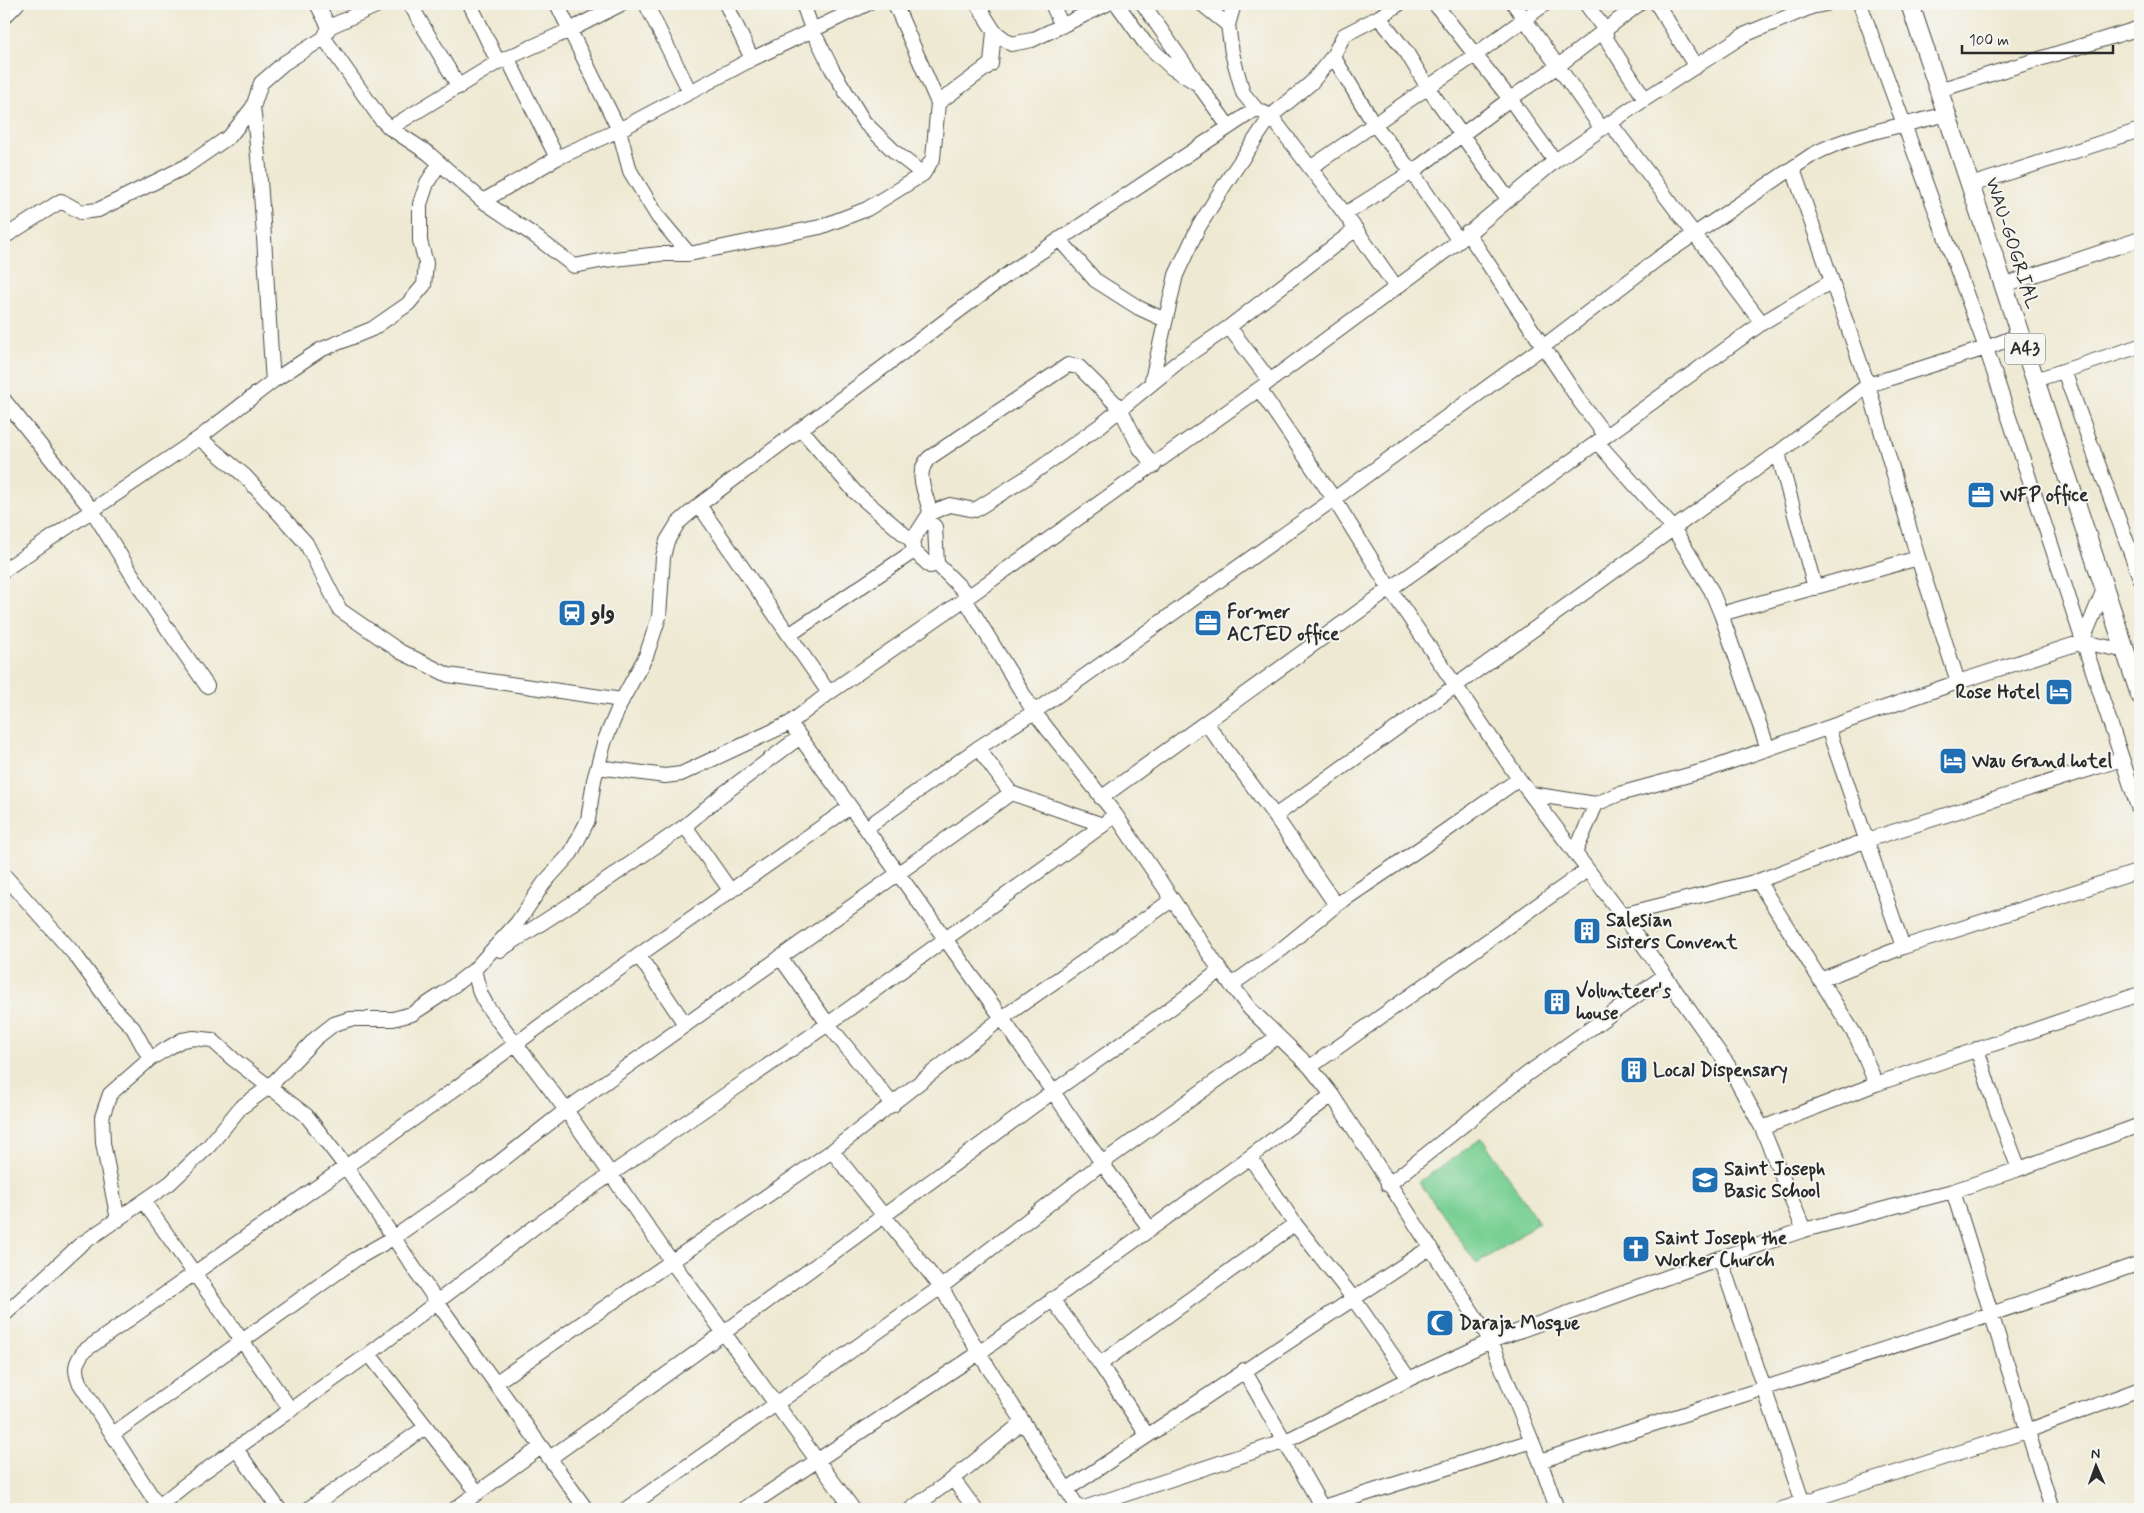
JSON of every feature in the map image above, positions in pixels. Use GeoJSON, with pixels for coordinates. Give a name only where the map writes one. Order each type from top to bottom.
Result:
{"type":"FeatureCollection","features":[{"type":"Feature","properties":{"kind":"main road","name":"WAU-GOGRIAL"},"geometry":{"type":"LineString","coordinates":[[1910,4],[2140,694]]}},
{"type":"Feature","properties":{"kind":"street"},"geometry":{"type":"LineString","coordinates":[[4,17],[17,4]]}},
{"type":"Feature","properties":{"kind":"street"},"geometry":{"type":"LineString","coordinates":[[317,4],[327,32],[380,118],[390,128],[428,154],[483,202],[532,234],[574,266],[660,254],[689,254],[820,227],[867,209],[923,174],[934,158],[938,103],[895,4]]}},
{"type":"Feature","properties":{"kind":"street"},"geometry":{"type":"LineString","coordinates":[[4,237],[61,201],[81,212],[98,210],[185,167],[230,136],[253,106],[261,83],[284,63],[327,32],[380,4]]}},
{"type":"Feature","properties":{"kind":"street"},"geometry":{"type":"LineString","coordinates":[[410,4],[459,87]]}},
{"type":"Feature","properties":{"kind":"street"},"geometry":{"type":"LineString","coordinates":[[470,4],[557,158]]}},
{"type":"Feature","properties":{"kind":"street"},"geometry":{"type":"LineString","coordinates":[[557,4],[619,130],[630,170],[658,217],[689,254]]}},
{"type":"Feature","properties":{"kind":"street"},"geometry":{"type":"LineString","coordinates":[[390,128],[503,60],[570,30],[621,4]]}},
{"type":"Feature","properties":{"kind":"street"},"geometry":{"type":"LineString","coordinates":[[646,4],[690,92]]}},
{"type":"Feature","properties":{"kind":"street"},"geometry":{"type":"LineString","coordinates":[[726,4],[752,59]]}},
{"type":"Feature","properties":{"kind":"street"},"geometry":{"type":"LineString","coordinates":[[803,4],[812,29],[832,69],[864,122],[896,153],[923,174]]}},
{"type":"Feature","properties":{"kind":"street"},"geometry":{"type":"LineString","coordinates":[[483,202],[557,158],[619,130],[752,59],[867,4]]}},
{"type":"Feature","properties":{"kind":"street"},"geometry":{"type":"LineString","coordinates":[[977,4],[994,31],[1011,44],[1032,40],[1108,4]]}},
{"type":"Feature","properties":{"kind":"street"},"geometry":{"type":"LineString","coordinates":[[1052,4],[1062,26]]}},
{"type":"Feature","properties":{"kind":"street"},"geometry":{"type":"LineString","coordinates":[[1117,4],[1145,42],[1172,68],[1198,84]]}},
{"type":"Feature","properties":{"kind":"street"},"geometry":{"type":"LineString","coordinates":[[1143,4],[1229,127]]}},
{"type":"Feature","properties":{"kind":"street"},"geometry":{"type":"LineString","coordinates":[[1202,4],[1228,25]]}},
{"type":"Feature","properties":{"kind":"street"},"geometry":{"type":"LineString","coordinates":[[1234,4],[1228,25],[1232,53],[1243,92],[1256,110],[1271,116],[1356,229],[1396,287]]}},
{"type":"Feature","properties":{"kind":"street"},"geometry":{"type":"LineString","coordinates":[[1150,384],[1176,275],[1198,228],[1271,116],[1311,83],[1333,56],[1344,35],[1379,18],[1399,4]]}},
{"type":"Feature","properties":{"kind":"street"},"geometry":{"type":"LineString","coordinates":[[1435,4],[1510,99],[1554,160]]}},
{"type":"Feature","properties":{"kind":"street"},"geometry":{"type":"LineString","coordinates":[[1514,4],[1558,66],[1762,323]]}},
{"type":"Feature","properties":{"kind":"street"},"geometry":{"type":"LineString","coordinates":[[1310,168],[1428,88],[1545,4]]}},
{"type":"Feature","properties":{"kind":"street"},"geometry":{"type":"LineString","coordinates":[[1586,4],[1606,30],[1607,40],[1645,99]]}},
{"type":"Feature","properties":{"kind":"street"},"geometry":{"type":"LineString","coordinates":[[1345,214],[1412,172],[1558,66],[1639,4]]}},
{"type":"Feature","properties":{"kind":"street"},"geometry":{"type":"LineString","coordinates":[[1657,4],[1696,67]]}},
{"type":"Feature","properties":{"kind":"street"},"geometry":{"type":"LineString","coordinates":[[598,767],[665,776],[682,774],[790,723],[828,693],[1154,466],[1264,385],[1463,236],[1554,160],[1744,35],[1809,5],[1826,4]]}},
{"type":"Feature","properties":{"kind":"street"},"geometry":{"type":"LineString","coordinates":[[1860,4],[1986,348],[2140,813]]}},
{"type":"Feature","properties":{"kind":"street"},"geometry":{"type":"LineString","coordinates":[[1379,18],[1407,54],[1428,88],[1508,199]]}},
{"type":"Feature","properties":{"kind":"street"},"geometry":{"type":"LineString","coordinates":[[1939,90],[2140,28]]}},
{"type":"Feature","properties":{"kind":"street"},"geometry":{"type":"LineString","coordinates":[[938,103],[991,64],[994,31]]}},
{"type":"Feature","properties":{"kind":"street"},"geometry":{"type":"LineString","coordinates":[[1333,56],[1374,124],[1463,236],[1544,346],[1602,439],[1674,528],[1711,590],[1768,749]]}},
{"type":"Feature","properties":{"kind":"street"},"geometry":{"type":"LineString","coordinates":[[253,106],[259,156],[266,295],[273,381]]}},
{"type":"Feature","properties":{"kind":"street"},"geometry":{"type":"LineString","coordinates":[[4,1315],[80,1245],[170,1183],[209,1146],[240,1108],[269,1087],[316,1038],[334,1024],[350,1019],[393,1018],[412,1014],[474,970],[517,924],[544,883],[571,852],[588,820],[605,740],[622,700],[646,656],[659,616],[663,557],[667,541],[678,523],[699,505],[1012,271],[1256,110]]}},
{"type":"Feature","properties":{"kind":"street"},"geometry":{"type":"LineString","coordinates":[[866,828],[978,748],[1034,712],[1334,499],[1544,346],[1659,258],[1693,235],[1828,146],[1947,114]]}},
{"type":"Feature","properties":{"kind":"street"},"geometry":{"type":"LineString","coordinates":[[1971,185],[2140,130]]}},
{"type":"Feature","properties":{"kind":"street"},"geometry":{"type":"LineString","coordinates":[[4,570],[199,438],[273,381],[320,350],[372,329],[408,304],[424,285],[426,263],[420,241],[420,204],[427,183],[439,164]]}},
{"type":"Feature","properties":{"kind":"street"},"geometry":{"type":"LineString","coordinates":[[1793,169],[1868,385],[1918,558],[1958,682]]}},
{"type":"Feature","properties":{"kind":"street"},"geometry":{"type":"LineString","coordinates":[[789,635],[913,546],[929,516],[950,505],[975,510],[1026,478],[1356,229]]}},
{"type":"Feature","properties":{"kind":"street"},"geometry":{"type":"LineString","coordinates":[[2004,285],[2140,238]]}},
{"type":"Feature","properties":{"kind":"street"},"geometry":{"type":"LineString","coordinates":[[1059,239],[1096,280],[1138,308],[1165,320]]}},
{"type":"Feature","properties":{"kind":"street"},"geometry":{"type":"LineString","coordinates":[[1102,798],[1762,323],[1832,281]]}},
{"type":"Feature","properties":{"kind":"street"},"geometry":{"type":"LineString","coordinates":[[1228,327],[1390,589],[1519,779],[1622,915],[1728,1065],[1762,1128],[1804,1230]]}},
{"type":"Feature","properties":{"kind":"street"},"geometry":{"type":"LineString","coordinates":[[1274,816],[1778,453],[1868,385],[1986,348],[2020,334]]}},
{"type":"Feature","properties":{"kind":"street"},"geometry":{"type":"LineString","coordinates":[[2035,380],[2140,346]]}},
{"type":"Feature","properties":{"kind":"street"},"geometry":{"type":"LineString","coordinates":[[1154,466],[1140,448],[1120,408],[1079,367],[1073,364],[1063,368],[924,463],[920,474],[929,516],[935,528],[937,564],[967,598],[1034,712],[1115,814],[1231,985],[1250,1009],[1310,1067],[1332,1095],[1388,1185],[1431,1247],[1491,1341],[1540,1461],[1557,1509]]}},
{"type":"Feature","properties":{"kind":"street"},"geometry":{"type":"LineString","coordinates":[[2064,371],[2140,578]]}},
{"type":"Feature","properties":{"kind":"street"},"geometry":{"type":"LineString","coordinates":[[4,400],[92,510],[149,602],[207,686]]}},
{"type":"Feature","properties":{"kind":"street"},"geometry":{"type":"LineString","coordinates":[[801,429],[855,492],[913,546],[930,566],[937,564]]}},
{"type":"Feature","properties":{"kind":"street"},"geometry":{"type":"LineString","coordinates":[[199,438],[245,476],[306,543],[340,610],[401,652],[448,675],[622,700]]}},
{"type":"Feature","properties":{"kind":"street"},"geometry":{"type":"LineString","coordinates":[[1778,453],[1815,588]]}},
{"type":"Feature","properties":{"kind":"street"},"geometry":{"type":"LineString","coordinates":[[699,505],[828,693]]}},
{"type":"Feature","properties":{"kind":"street"},"geometry":{"type":"LineString","coordinates":[[1721,614],[1918,558]]}},
{"type":"Feature","properties":{"kind":"street"},"geometry":{"type":"LineString","coordinates":[[2082,642],[2104,587]]}},
{"type":"Feature","properties":{"kind":"street"},"geometry":{"type":"LineString","coordinates":[[1530,794],[1596,804],[1619,794],[1707,770],[1958,682],[2082,642],[2127,651]]}},
{"type":"Feature","properties":{"kind":"street"},"geometry":{"type":"LineString","coordinates":[[790,723],[1002,1018],[1150,1229]]}},
{"type":"Feature","properties":{"kind":"street"},"geometry":{"type":"LineString","coordinates":[[1206,723],[1336,905]]}},
{"type":"Feature","properties":{"kind":"street"},"geometry":{"type":"LineString","coordinates":[[1828,728],[1903,947]]}},
{"type":"Feature","properties":{"kind":"street"},"geometry":{"type":"LineString","coordinates":[[484,960],[584,896],[686,826],[723,794],[800,736]]}},
{"type":"Feature","properties":{"kind":"street"},"geometry":{"type":"LineString","coordinates":[[978,748],[1011,793],[1103,825]]}},
{"type":"Feature","properties":{"kind":"street"},"geometry":{"type":"LineString","coordinates":[[1622,915],[1758,881],[1867,840],[2122,759]]}},
{"type":"Feature","properties":{"kind":"street"},"geometry":{"type":"LineString","coordinates":[[1231,985],[1282,949],[1336,905],[1431,842],[1519,779]]}},
{"type":"Feature","properties":{"kind":"street"},"geometry":{"type":"LineString","coordinates":[[113,1434],[356,1259],[393,1238],[482,1176],[566,1110],[1011,793]]}},
{"type":"Feature","properties":{"kind":"street"},"geometry":{"type":"LineString","coordinates":[[1575,853],[1596,804]]}},
{"type":"Feature","properties":{"kind":"street"},"geometry":{"type":"LineString","coordinates":[[850,808],[730,890],[516,1042],[429,1108],[84,1351],[77,1360],[74,1370],[79,1382],[113,1434],[156,1508],[369,1354],[536,1226],[828,1024],[1103,825],[1115,814]]}},
{"type":"Feature","properties":{"kind":"street"},"geometry":{"type":"LineString","coordinates":[[686,826],[730,890]]}},
{"type":"Feature","properties":{"kind":"street"},"geometry":{"type":"LineString","coordinates":[[1310,1067],[1587,870]]}},
{"type":"Feature","properties":{"kind":"street"},"geometry":{"type":"LineString","coordinates":[[1820,980],[1903,947],[2140,871]]}},
{"type":"Feature","properties":{"kind":"street"},"geometry":{"type":"LineString","coordinates":[[4,875],[76,956],[113,1006],[133,1028],[150,1059]]}},
{"type":"Feature","properties":{"kind":"street"},"geometry":{"type":"LineString","coordinates":[[1758,881],[1858,1038],[1876,1084]]}},
{"type":"Feature","properties":{"kind":"street"},"geometry":{"type":"LineString","coordinates":[[495,1383],[832,1151],[1002,1018],[1172,900]]}},
{"type":"Feature","properties":{"kind":"street"},"geometry":{"type":"LineString","coordinates":[[639,956],[685,1024]]}},
{"type":"Feature","properties":{"kind":"street"},"geometry":{"type":"LineString","coordinates":[[780,957],[828,1024],[892,1105]]}},
{"type":"Feature","properties":{"kind":"street"},"geometry":{"type":"LineString","coordinates":[[474,970],[480,993],[487,1006],[566,1110],[672,1262],[853,1509]]}},
{"type":"Feature","properties":{"kind":"street"},"geometry":{"type":"LineString","coordinates":[[550,1458],[725,1333],[1053,1091],[1181,1002],[1220,970]]}},
{"type":"Feature","properties":{"kind":"street"},"geometry":{"type":"LineString","coordinates":[[1388,1185],[1527,1074],[1664,976]]}},
{"type":"Feature","properties":{"kind":"street"},"geometry":{"type":"LineString","coordinates":[[1762,1128],[1876,1084],[2140,994]]}},
{"type":"Feature","properties":{"kind":"street"},"geometry":{"type":"LineString","coordinates":[[626,1509],[941,1287],[1102,1163],[1277,1037]]}},
{"type":"Feature","properties":{"kind":"street"},"geometry":{"type":"LineString","coordinates":[[118,1220],[103,1143],[102,1117],[110,1094],[150,1059],[182,1040],[206,1038],[218,1044],[233,1059],[306,1115],[346,1167],[437,1302],[586,1509]]}},
{"type":"Feature","properties":{"kind":"street"},"geometry":{"type":"LineString","coordinates":[[1977,1050],[1995,1106],[2020,1169]]}},
{"type":"Feature","properties":{"kind":"street"},"geometry":{"type":"LineString","coordinates":[[744,1509],[979,1353],[1250,1158],[1332,1095]]}},
{"type":"Feature","properties":{"kind":"street"},"geometry":{"type":"LineString","coordinates":[[832,1151],[941,1287],[1022,1422],[1080,1509],[1286,1441],[1409,1379],[1491,1341],[1720,1258],[1804,1230],[1952,1191],[2020,1169],[2140,1125]]}},
{"type":"Feature","properties":{"kind":"street"},"geometry":{"type":"LineString","coordinates":[[1250,1158],[1295,1224],[1353,1298],[1409,1379]]}},
{"type":"Feature","properties":{"kind":"street"},"geometry":{"type":"LineString","coordinates":[[1952,1191],[2052,1509]]}},
{"type":"Feature","properties":{"kind":"street"},"geometry":{"type":"LineString","coordinates":[[144,1202],[291,1410]]}},
{"type":"Feature","properties":{"kind":"street"},"geometry":{"type":"LineString","coordinates":[[1100,1364],[1295,1224]]}},
{"type":"Feature","properties":{"kind":"street"},"geometry":{"type":"LineString","coordinates":[[1066,1490],[1431,1247]]}},
{"type":"Feature","properties":{"kind":"street"},"geometry":{"type":"LineString","coordinates":[[1720,1258],[1804,1506]]}},
{"type":"Feature","properties":{"kind":"street"},"geometry":{"type":"LineString","coordinates":[[1540,1461],[1764,1387],[1990,1316],[2140,1263]]}},
{"type":"Feature","properties":{"kind":"street"},"geometry":{"type":"LineString","coordinates":[[1052,1299],[1100,1364],[1148,1435]]}},
{"type":"Feature","properties":{"kind":"street"},"geometry":{"type":"LineString","coordinates":[[369,1354],[478,1492]]}},
{"type":"Feature","properties":{"kind":"street"},"geometry":{"type":"LineString","coordinates":[[1244,1370],[1286,1441],[1321,1509],[1532,1441]]}},
{"type":"Feature","properties":{"kind":"street"},"geometry":{"type":"LineString","coordinates":[[1782,1509],[1804,1506],[2027,1431],[2140,1389]]}},
{"type":"Feature","properties":{"kind":"street"},"geometry":{"type":"LineString","coordinates":[[911,1509],[953,1479],[1022,1422]]}},
{"type":"Feature","properties":{"kind":"street"},"geometry":{"type":"LineString","coordinates":[[308,1509],[426,1427]]}},
{"type":"Feature","properties":{"kind":"street"},"geometry":{"type":"LineString","coordinates":[[454,1509],[541,1447]]}},
{"type":"Feature","properties":{"kind":"street"},"geometry":{"type":"LineString","coordinates":[[236,1449],[279,1509]]}},
{"type":"Feature","properties":{"kind":"street"},"geometry":{"type":"LineString","coordinates":[[953,1479],[975,1509]]}},
{"type":"Feature","properties":{"kind":"green space"},"geometry":{"type":"Polygon","coordinates":[[[1482,1138],[1539,1223],[1477,1264],[1419,1182],[1482,1138]]]}},
{"type":"Feature","properties":{"kind":"place","name":"WFP office"},"geometry":{"type":"Point","coordinates":[1981,495]}},
{"type":"Feature","properties":{"kind":"place","name":"واو"},"geometry":{"type":"Point","coordinates":[572,613]}},
{"type":"Feature","properties":{"kind":"place","name":"Former ACTED office"},"geometry":{"type":"Point","coordinates":[1208,623]}},
{"type":"Feature","properties":{"kind":"place","name":"Rose Hotel"},"geometry":{"type":"Point","coordinates":[2059,692]}},
{"type":"Feature","properties":{"kind":"place","name":"Wau Grand hotel"},"geometry":{"type":"Point","coordinates":[1953,761]}},
{"type":"Feature","properties":{"kind":"place","name":"Salesian Sisters Convent"},"geometry":{"type":"Point","coordinates":[1587,931]}},
{"type":"Feature","properties":{"kind":"place","name":"Volunteer's house"},"geometry":{"type":"Point","coordinates":[1557,1002]}},
{"type":"Feature","properties":{"kind":"place","name":"Local Dispensary"},"geometry":{"type":"Point","coordinates":[1634,1070]}},
{"type":"Feature","properties":{"kind":"place","name":"Saint Joseph Basic School"},"geometry":{"type":"Point","coordinates":[1705,1180]}},
{"type":"Feature","properties":{"kind":"place","name":"Saint Joseph the Worker Church"},"geometry":{"type":"Point","coordinates":[1636,1249]}},
{"type":"Feature","properties":{"kind":"place","name":"Daraja Mosque"},"geometry":{"type":"Point","coordinates":[1440,1323]}}]}
